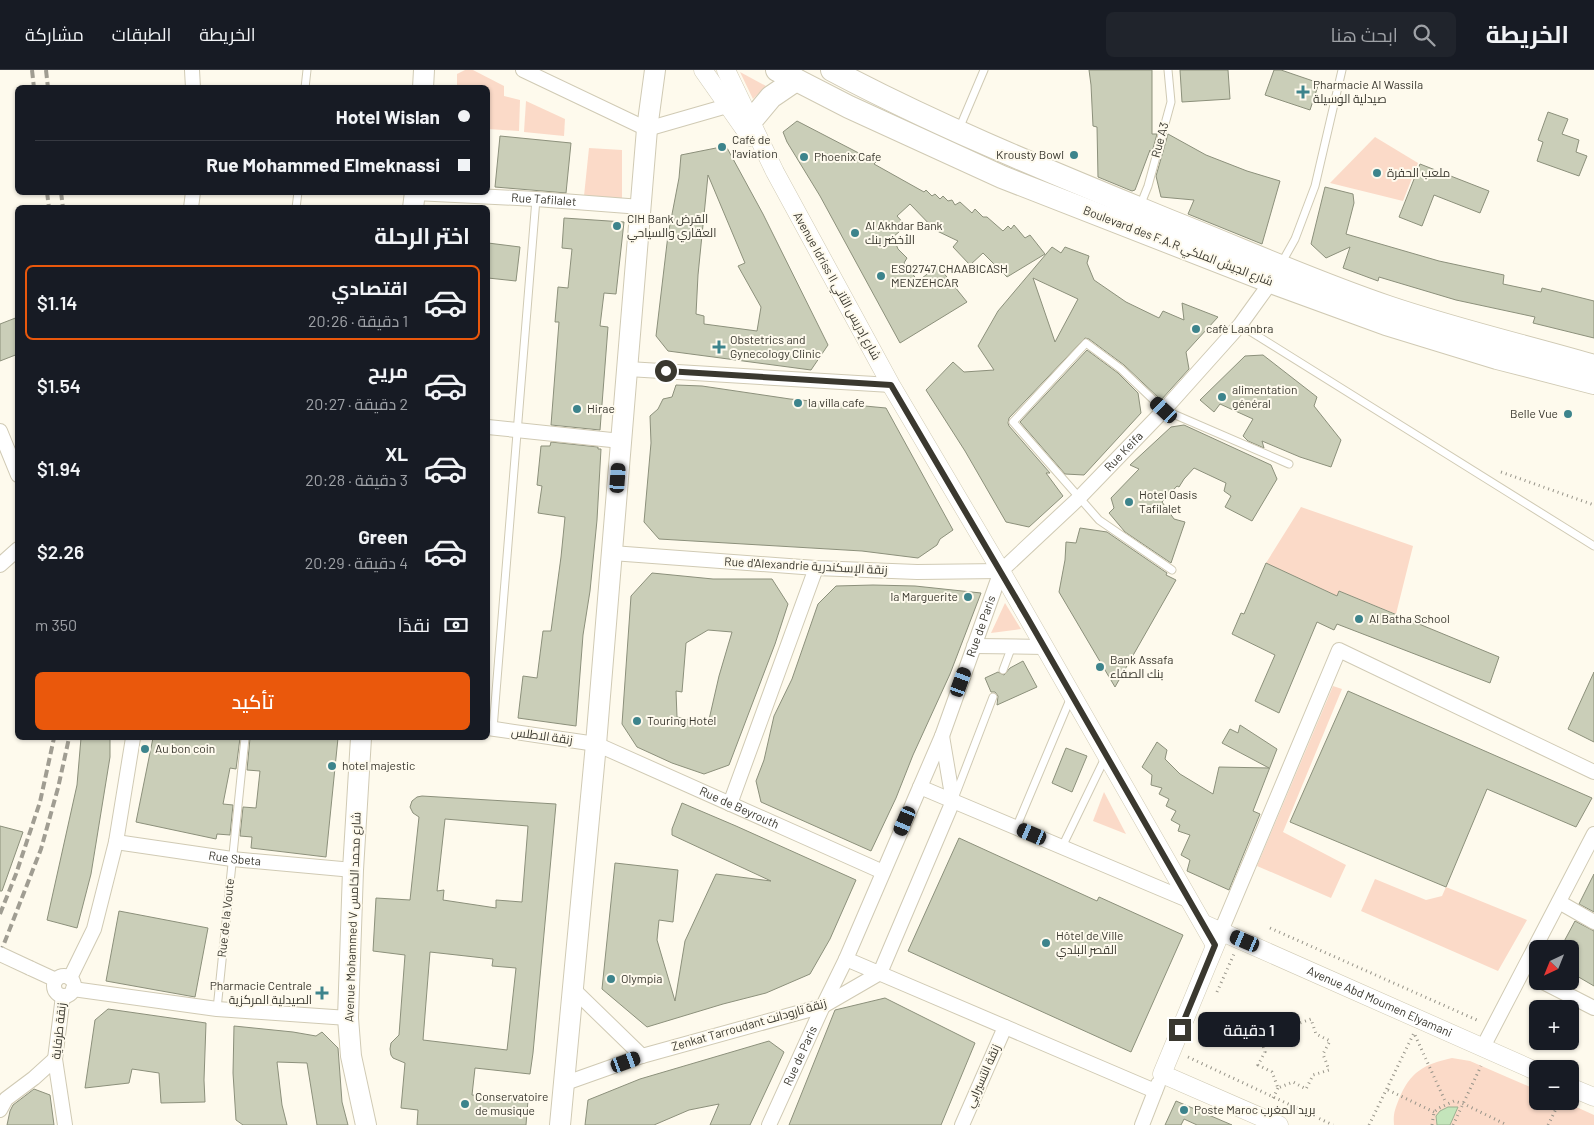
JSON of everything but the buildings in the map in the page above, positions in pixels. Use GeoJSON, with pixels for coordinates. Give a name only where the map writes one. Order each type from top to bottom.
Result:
{"type":"FeatureCollection","features":[{"type":"Feature","properties":{"kind":"main road"},"geometry":{"type":"LineString","coordinates":[[423,85],[424,70]]}},
{"type":"Feature","properties":{"kind":"main road"},"geometry":{"type":"LineString","coordinates":[[560,1125],[596,744],[647,129],[655,70]]}},
{"type":"Feature","properties":{"kind":"main road","name":"Boulevard des F.A.R شارع الجيش الملكي"},"geometry":{"type":"LineString","coordinates":[[832,70],[958,131],[1059,176],[1139,208],[1275,274],[1386,324],[1497,358],[1594,383]]}},
{"type":"Feature","properties":{"kind":"main road"},"geometry":{"type":"LineString","coordinates":[[751,121],[787,75]]}},
{"type":"Feature","properties":{"kind":"main road","name":"Boulevard des F.A.R شارع الجيش الملكي"},"geometry":{"type":"LineString","coordinates":[[787,75],[872,118],[1002,177],[1275,274],[1473,333],[1594,366]]}},
{"type":"Feature","properties":{"kind":"main road","name":"Avenue Mohammed V شارع محمد الخامس"},"geometry":{"type":"LineString","coordinates":[[361,740],[353,870],[348,1018],[351,1056],[366,1125]]}},
{"type":"Feature","properties":{"kind":"street"},"geometry":{"type":"LineString","coordinates":[[192,70],[193,85]]}},
{"type":"Feature","properties":{"kind":"street"},"geometry":{"type":"LineString","coordinates":[[523,70],[647,129],[727,106]]}},
{"type":"Feature","properties":{"kind":"street","name":"Avenue Idriss II شارع إدريس الثاني"},"geometry":{"type":"LineString","coordinates":[[703,70],[775,172]]}},
{"type":"Feature","properties":{"kind":"street","name":"Avenue Idriss II شارع إدريس الثاني"},"geometry":{"type":"LineString","coordinates":[[726,70],[775,172],[891,385],[1001,571],[1204,924]]}},
{"type":"Feature","properties":{"kind":"street","name":"Rue Tafilalet"},"geometry":{"type":"LineString","coordinates":[[455,195],[536,199],[641,208]]}},
{"type":"Feature","properties":{"kind":"street"},"geometry":{"type":"LineString","coordinates":[[1240,325],[1275,274]]}},
{"type":"Feature","properties":{"kind":"street","name":"Rue Keifa"},"geometry":{"type":"LineString","coordinates":[[1001,571],[1079,498],[1164,410],[1240,325]]}},
{"type":"Feature","properties":{"kind":"street"},"geometry":{"type":"LineString","coordinates":[[628,369],[891,385]]}},
{"type":"Feature","properties":{"kind":"street"},"geometry":{"type":"LineString","coordinates":[[490,427],[621,441]]}},
{"type":"Feature","properties":{"kind":"street"},"geometry":{"type":"LineString","coordinates":[[0,431],[15,468]]}},
{"type":"Feature","properties":{"kind":"street"},"geometry":{"type":"LineString","coordinates":[[0,565],[15,552]]}},
{"type":"Feature","properties":{"kind":"street","name":"Rue d'Alexandrie زنقة الإسكندرية"},"geometry":{"type":"LineString","coordinates":[[612,553],[816,568],[918,572],[1001,571]]}},
{"type":"Feature","properties":{"kind":"street"},"geometry":{"type":"LineString","coordinates":[[730,804],[816,568]]}},
{"type":"Feature","properties":{"kind":"street","name":"Rue de Paris"},"geometry":{"type":"LineString","coordinates":[[769,1125],[846,959],[942,736],[1001,571]]}},
{"type":"Feature","properties":{"kind":"street"},"geometry":{"type":"LineString","coordinates":[[974,646],[1045,647]]}},
{"type":"Feature","properties":{"kind":"street"},"geometry":{"type":"LineString","coordinates":[[1142,1125],[1339,650],[1594,772]]}},
{"type":"Feature","properties":{"kind":"street","name":"زنقة الاطلس"},"geometry":{"type":"LineString","coordinates":[[490,729],[596,744]]}},
{"type":"Feature","properties":{"kind":"street"},"geometry":{"type":"LineString","coordinates":[[880,973],[953,801],[942,736]]}},
{"type":"Feature","properties":{"kind":"street","name":"زنقة طرفاية"},"geometry":{"type":"LineString","coordinates":[[65,1125],[55,1059],[65,986],[94,929],[116,842],[133,740]]}},
{"type":"Feature","properties":{"kind":"street","name":"Rue de Beyrouth"},"geometry":{"type":"LineString","coordinates":[[596,744],[883,872]]}},
{"type":"Feature","properties":{"kind":"street"},"geometry":{"type":"LineString","coordinates":[[920,787],[1190,901]]}},
{"type":"Feature","properties":{"kind":"street"},"geometry":{"type":"LineString","coordinates":[[1483,1055],[1493,1027],[1594,834]]}},
{"type":"Feature","properties":{"kind":"street","name":"Rue Sbeta"},"geometry":{"type":"LineString","coordinates":[[116,842],[232,859],[353,870]]}},
{"type":"Feature","properties":{"kind":"street"},"geometry":{"type":"LineString","coordinates":[[1559,902],[1594,922]]}},
{"type":"Feature","properties":{"kind":"street","name":"Avenue Abd Moumen Elyamani"},"geometry":{"type":"LineString","coordinates":[[1204,924],[1218,938],[1483,1055],[1529,1069]]}},
{"type":"Feature","properties":{"kind":"street"},"geometry":{"type":"LineString","coordinates":[[0,954],[65,986],[217,1009],[348,1018]]}},
{"type":"Feature","properties":{"kind":"street"},"geometry":{"type":"LineString","coordinates":[[846,959],[1155,1091]]}},
{"type":"Feature","properties":{"kind":"street"},"geometry":{"type":"LineString","coordinates":[[1522,972],[1529,975]]}},
{"type":"Feature","properties":{"kind":"street","name":"Zenkat Tarroudant زنقة تارودانت"},"geometry":{"type":"LineString","coordinates":[[563,1084],[642,1056],[823,1006],[880,973]]}},
{"type":"Feature","properties":{"kind":"street"},"geometry":{"type":"LineString","coordinates":[[572,988],[642,1056]]}},
{"type":"Feature","properties":{"kind":"street"},"geometry":{"type":"LineString","coordinates":[[1559,990],[1594,1008]]}},
{"type":"Feature","properties":{"kind":"street","name":"زنقة انتسيرابي"},"geometry":{"type":"LineString","coordinates":[[962,1125],[1005,1027]]}},
{"type":"Feature","properties":{"kind":"street"},"geometry":{"type":"LineString","coordinates":[[0,1110],[6,1099],[55,1059]]}},
{"type":"Feature","properties":{"kind":"street"},"geometry":{"type":"LineString","coordinates":[[1162,1074],[1279,1125]]}},
{"type":"Feature","properties":{"kind":"street"},"geometry":{"type":"LineString","coordinates":[[1579,1091],[1594,1098]]}},
{"type":"Feature","properties":{"kind":"lane"},"geometry":{"type":"LineString","coordinates":[[305,85],[307,70]]}},
{"type":"Feature","properties":{"kind":"lane"},"geometry":{"type":"LineString","coordinates":[[958,131],[984,70]]}},
{"type":"Feature","properties":{"kind":"lane","name":"Rue A3"},"geometry":{"type":"LineString","coordinates":[[1139,208],[1148,186],[1171,102],[1168,70]]}},
{"type":"Feature","properties":{"kind":"lane"},"geometry":{"type":"LineString","coordinates":[[1275,274],[1295,239],[1315,186],[1342,70]]}},
{"type":"Feature","properties":{"kind":"lane"},"geometry":{"type":"LineString","coordinates":[[490,729],[518,429],[536,199]]}},
{"type":"Feature","properties":{"kind":"lane"},"geometry":{"type":"LineString","coordinates":[[1240,325],[1594,546]]}},
{"type":"Feature","properties":{"kind":"lane"},"geometry":{"type":"LineString","coordinates":[[1172,570],[1099,520],[1013,422],[1086,342],[1120,369],[1164,410],[1289,464]]}},
{"type":"Feature","properties":{"kind":"lane"},"geometry":{"type":"LineString","coordinates":[[1003,670],[1012,646]]}},
{"type":"Feature","properties":{"kind":"lane"},"geometry":{"type":"LineString","coordinates":[[1016,828],[1072,695]]}},
{"type":"Feature","properties":{"kind":"lane"},"geometry":{"type":"LineString","coordinates":[[953,801],[993,697]]}},
{"type":"Feature","properties":{"kind":"lane","name":"Rue de la Voute"},"geometry":{"type":"LineString","coordinates":[[217,1009],[246,740]]}},
{"type":"Feature","properties":{"kind":"lane"},"geometry":{"type":"LineString","coordinates":[[1062,847],[1106,755]]}},
{"type":"Feature","properties":{"kind":"path"},"geometry":{"type":"LineString","coordinates":[[1500,472],[1594,505]]}},
{"type":"Feature","properties":{"kind":"path"},"geometry":{"type":"LineString","coordinates":[[1270,928],[1493,1027]]}},
{"type":"Feature","properties":{"kind":"path"},"geometry":{"type":"LineString","coordinates":[[1214,999],[1235,952]]}},
{"type":"Feature","properties":{"kind":"path"},"geometry":{"type":"LineString","coordinates":[[1273,1098],[1278,1088],[1293,1082],[1306,1089],[1313,1075],[1329,1070],[1323,1054],[1330,1041],[1316,1034],[1311,1019],[1297,1024],[1282,1017],[1274,1032],[1260,1037],[1265,1052],[1258,1066],[1272,1072],[1278,1088]]}},
{"type":"Feature","properties":{"kind":"path"},"geometry":{"type":"LineString","coordinates":[[1406,1030],[1414,1033],[1446,1103]]}},
{"type":"Feature","properties":{"kind":"path"},"geometry":{"type":"LineString","coordinates":[[1369,1125],[1414,1033]]}},
{"type":"Feature","properties":{"kind":"path"},"geometry":{"type":"LineString","coordinates":[[1191,1050],[1187,1058],[1333,1125]]}},
{"type":"Feature","properties":{"kind":"path"},"geometry":{"type":"LineString","coordinates":[[1453,1125],[1464,1104],[1483,1055]]}},
{"type":"Feature","properties":{"kind":"path"},"geometry":{"type":"LineString","coordinates":[[1387,1090],[1434,1112]]}},
{"type":"Feature","properties":{"kind":"path"},"geometry":{"type":"LineString","coordinates":[[1432,1125],[1434,1112],[1446,1103],[1454,1101],[1507,1125]]}},
{"type":"Feature","properties":{"kind":"path"},"geometry":{"type":"LineString","coordinates":[[1548,1125],[1556,1110]]}},
{"type":"Feature","properties":{"kind":"shaded area"},"geometry":{"type":"Polygon","coordinates":[[[465,70],[473,70],[504,86],[504,96],[520,100],[519,131],[490,129],[490,85],[457,85],[457,74],[465,70]]]}},
{"type":"Feature","properties":{"kind":"shaded area"},"geometry":{"type":"Polygon","coordinates":[[[740,72],[766,86],[753,99],[740,72]]]}},
{"type":"Feature","properties":{"kind":"shaded area"},"geometry":{"type":"Polygon","coordinates":[[[526,101],[565,119],[564,136],[524,132],[526,101]]]}},
{"type":"Feature","properties":{"kind":"shaded area","name":"ملعب الحفرة"},"geometry":{"type":"Polygon","coordinates":[[[1375,137],[1418,163],[1403,201],[1330,183],[1375,137]]]}},
{"type":"Feature","properties":{"kind":"shaded area"},"geometry":{"type":"Polygon","coordinates":[[[589,148],[622,150],[622,200],[584,196],[589,148]]]}},
{"type":"Feature","properties":{"kind":"shaded area"},"geometry":{"type":"Polygon","coordinates":[[[1301,507],[1413,546],[1396,614],[1339,591],[1337,596],[1266,563],[1301,507]]]}},
{"type":"Feature","properties":{"kind":"shaded area"},"geometry":{"type":"Polygon","coordinates":[[[1005,603],[1021,629],[991,633],[1005,603]]]}},
{"type":"Feature","properties":{"kind":"shaded area"},"geometry":{"type":"Polygon","coordinates":[[[1333,686],[1342,689],[1283,832],[1346,865],[1331,898],[1257,866],[1333,686]]]}},
{"type":"Feature","properties":{"kind":"shaded area"},"geometry":{"type":"Polygon","coordinates":[[[1104,792],[1126,834],[1093,821],[1104,792]]]}},
{"type":"Feature","properties":{"kind":"shaded area"},"geometry":{"type":"Polygon","coordinates":[[[1375,879],[1426,900],[1442,896],[1446,887],[1527,920],[1498,971],[1361,911],[1375,879]]]}},
{"type":"Feature","properties":{"kind":"shaded area"},"geometry":{"type":"Polygon","coordinates":[[[1452,1058],[1470,1061],[1529,1087],[1529,1110],[1579,1110],[1579,1108],[1594,1115],[1594,1125],[1394,1125],[1395,1109],[1408,1082],[1419,1071],[1433,1063],[1452,1058]]]}},
{"type":"Feature","properties":{"kind":"shaded area"},"geometry":{"type":"Polygon","coordinates":[[[1448,1107],[1458,1107],[1450,1125],[1437,1125],[1436,1116],[1440,1111],[1448,1107]]]}},
{"type":"Feature","properties":{"kind":"railway"},"geometry":{"type":"LineString","coordinates":[[32,70],[34,85]]}},
{"type":"Feature","properties":{"kind":"railway"},"geometry":{"type":"LineString","coordinates":[[46,70],[48,85]]}},
{"type":"Feature","properties":{"kind":"railway"},"geometry":{"type":"LineString","coordinates":[[47,195],[49,205]]}},
{"type":"Feature","properties":{"kind":"railway"},"geometry":{"type":"LineString","coordinates":[[61,195],[63,205]]}},
{"type":"Feature","properties":{"kind":"railway"},"geometry":{"type":"LineString","coordinates":[[0,914],[16,874],[40,802],[54,740]]}},
{"type":"Feature","properties":{"kind":"railway"},"geometry":{"type":"LineString","coordinates":[[0,954],[41,849],[58,788],[69,740]]}},
{"type":"Feature","properties":{"kind":"place","name":"Pharmacie Al Wassila صيدلية الوسيلة"},"geometry":{"type":"Point","coordinates":[1303,92]}},
{"type":"Feature","properties":{"kind":"place","name":"Café de l'aviation"},"geometry":{"type":"Point","coordinates":[722,147]}},
{"type":"Feature","properties":{"kind":"place","name":"Krousty Bowl"},"geometry":{"type":"Point","coordinates":[1074,155]}},
{"type":"Feature","properties":{"kind":"place","name":"Phoenix Cafe"},"geometry":{"type":"Point","coordinates":[804,157]}},
{"type":"Feature","properties":{"kind":"place","name":"ملعب الحفرة"},"geometry":{"type":"Point","coordinates":[1377,173]}},
{"type":"Feature","properties":{"kind":"place","name":"CIH Bank القرض العقاري والسياحي"},"geometry":{"type":"Point","coordinates":[617,226]}},
{"type":"Feature","properties":{"kind":"place","name":"Al Akhdar Bank الأخضر بنك"},"geometry":{"type":"Point","coordinates":[855,233]}},
{"type":"Feature","properties":{"kind":"place","name":"ES02747 CHAABICASH MENZEHCAR"},"geometry":{"type":"Point","coordinates":[881,276]}},
{"type":"Feature","properties":{"kind":"place","name":"cafè Laanbra"},"geometry":{"type":"Point","coordinates":[1196,329]}},
{"type":"Feature","properties":{"kind":"place","name":"Obstetrics and Gynecology Clinic"},"geometry":{"type":"Point","coordinates":[719,347]}},
{"type":"Feature","properties":{"kind":"place","name":"alimentation général"},"geometry":{"type":"Point","coordinates":[1222,397]}},
{"type":"Feature","properties":{"kind":"place","name":"la villa cafe"},"geometry":{"type":"Point","coordinates":[798,403]}},
{"type":"Feature","properties":{"kind":"place","name":"Hirae"},"geometry":{"type":"Point","coordinates":[577,409]}},
{"type":"Feature","properties":{"kind":"place","name":"Belle Vue"},"geometry":{"type":"Point","coordinates":[1568,414]}},
{"type":"Feature","properties":{"kind":"place","name":"Hotel Oasis Tafilalet"},"geometry":{"type":"Point","coordinates":[1129,502]}},
{"type":"Feature","properties":{"kind":"place","name":"la Marguerite"},"geometry":{"type":"Point","coordinates":[968,597]}},
{"type":"Feature","properties":{"kind":"place","name":"Al Batha School"},"geometry":{"type":"Point","coordinates":[1359,619]}},
{"type":"Feature","properties":{"kind":"place","name":"Bank Assafa بنك الصفاء"},"geometry":{"type":"Point","coordinates":[1100,667]}},
{"type":"Feature","properties":{"kind":"place","name":"Touring Hotel"},"geometry":{"type":"Point","coordinates":[637,721]}},
{"type":"Feature","properties":{"kind":"place","name":"Au bon coin"},"geometry":{"type":"Point","coordinates":[145,749]}},
{"type":"Feature","properties":{"kind":"place","name":"hotel majestic"},"geometry":{"type":"Point","coordinates":[332,766]}},
{"type":"Feature","properties":{"kind":"place","name":"Hôtel de Ville القصر البلدي"},"geometry":{"type":"Point","coordinates":[1046,943]}},
{"type":"Feature","properties":{"kind":"place","name":"Olympia"},"geometry":{"type":"Point","coordinates":[611,979]}},
{"type":"Feature","properties":{"kind":"place","name":"Pharmacie Centrale الصيدلية المركزية"},"geometry":{"type":"Point","coordinates":[322,993]}},
{"type":"Feature","properties":{"kind":"place","name":"Conservatoire de musique"},"geometry":{"type":"Point","coordinates":[465,1104]}},
{"type":"Feature","properties":{"kind":"place","name":"Poste Maroc بريد المغرب"},"geometry":{"type":"Point","coordinates":[1184,1110]}},
{"type":"Feature","properties":{"kind":"route"},"geometry":{"type":"LineString","coordinates":[[666,371],[891,385],[1027,617],[1215,945],[1180,1030]]}}]}
